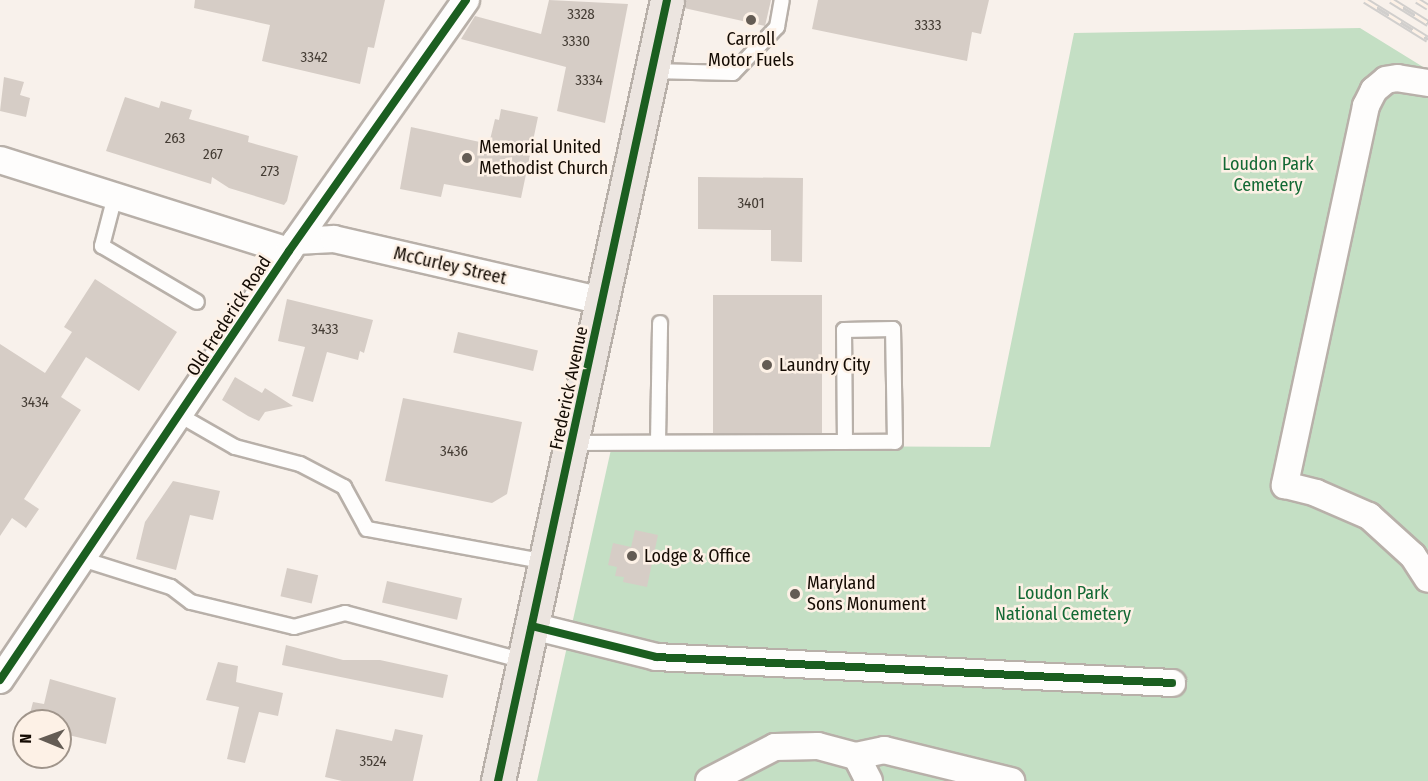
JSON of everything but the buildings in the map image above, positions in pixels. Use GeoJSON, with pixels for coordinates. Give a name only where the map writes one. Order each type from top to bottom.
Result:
{"type":"FeatureCollection","features":[{"type":"Feature","properties":{"kind":"main road","name":"Frederick Avenue"},"geometry":{"type":"LineString","coordinates":[[498,781],[667,0]]}},
{"type":"Feature","properties":{"kind":"street","name":"Old Frederick Road"},"geometry":{"type":"LineString","coordinates":[[0,680],[181,416],[293,246],[466,0]]}},
{"type":"Feature","properties":{"kind":"street"},"geometry":{"type":"LineString","coordinates":[[1428,83],[1397,78],[1386,80],[1374,90],[1366,106],[1285,485],[1369,516],[1413,556],[1428,579]]}},
{"type":"Feature","properties":{"kind":"street","name":"McCurley Street"},"geometry":{"type":"LineString","coordinates":[[0,160],[115,196],[293,246],[334,239],[603,301]]}},
{"type":"Feature","properties":{"kind":"street"},"geometry":{"type":"LineString","coordinates":[[532,626],[656,657],[1172,683]]}},
{"type":"Feature","properties":{"kind":"street"},"geometry":{"type":"LineString","coordinates":[[709,781],[775,747],[818,746],[856,756],[885,750],[1011,781]]}},
{"type":"Feature","properties":{"kind":"street"},"geometry":{"type":"LineString","coordinates":[[856,756],[869,781]]}},
{"type":"Feature","properties":{"kind":"lane"},"geometry":{"type":"LineString","coordinates":[[652,71],[733,73],[777,27],[782,0]]}},
{"type":"Feature","properties":{"kind":"lane"},"geometry":{"type":"LineString","coordinates":[[115,196],[102,246],[197,302]]}},
{"type":"Feature","properties":{"kind":"lane"},"geometry":{"type":"LineString","coordinates":[[658,442],[660,323]]}},
{"type":"Feature","properties":{"kind":"lane"},"geometry":{"type":"LineString","coordinates":[[572,443],[895,442],[893,329],[844,330],[845,442]]}},
{"type":"Feature","properties":{"kind":"lane"},"geometry":{"type":"LineString","coordinates":[[181,416],[235,447],[300,464],[344,487],[367,529],[546,562]]}},
{"type":"Feature","properties":{"kind":"lane"},"geometry":{"type":"LineString","coordinates":[[82,559],[171,587],[191,602],[294,627],[345,613],[524,661]]}},
{"type":"Feature","properties":{"kind":"green space"},"geometry":{"type":"Polygon","coordinates":[[[1360,28],[1428,70],[1428,781],[537,781],[612,445],[990,447],[1074,33],[1360,28]]]}},
{"type":"Feature","properties":{"kind":"railway"},"geometry":{"type":"LineString","coordinates":[[1365,0],[1428,39]]}},
{"type":"Feature","properties":{"kind":"railway"},"geometry":{"type":"LineString","coordinates":[[1391,0],[1428,23]]}},
{"type":"Feature","properties":{"kind":"railway"},"geometry":{"type":"LineString","coordinates":[[1417,0],[1428,7]]}},
{"type":"Feature","properties":{"kind":"cycle path"},"geometry":{"type":"LineString","coordinates":[[0,680],[289,251],[466,0]]}},
{"type":"Feature","properties":{"kind":"cycle path"},"geometry":{"type":"LineString","coordinates":[[498,781],[667,0]]}},
{"type":"Feature","properties":{"kind":"cycle path"},"geometry":{"type":"LineString","coordinates":[[532,626],[656,657],[1172,683]]}},
{"type":"Feature","properties":{"kind":"place","name":"Carroll Motor Fuels"},"geometry":{"type":"Point","coordinates":[751,20]}},
{"type":"Feature","properties":{"kind":"place","name":"Memorial United Methodist Church"},"geometry":{"type":"Point","coordinates":[467,158]}},
{"type":"Feature","properties":{"kind":"place","name":"Laundry City"},"geometry":{"type":"Point","coordinates":[767,365]}},
{"type":"Feature","properties":{"kind":"place","name":"Lodge & Office"},"geometry":{"type":"Point","coordinates":[632,556]}},
{"type":"Feature","properties":{"kind":"place","name":"Maryland Sons Monument"},"geometry":{"type":"Point","coordinates":[795,594]}},
{"type":"Feature","properties":{"kind":"park label","name":"Loudon Park Cemetery"},"geometry":{"type":"Point","coordinates":[1268,175]}},
{"type":"Feature","properties":{"kind":"park label","name":"Loudon Park National Cemetery"},"geometry":{"type":"Point","coordinates":[1063,604]}}]}
